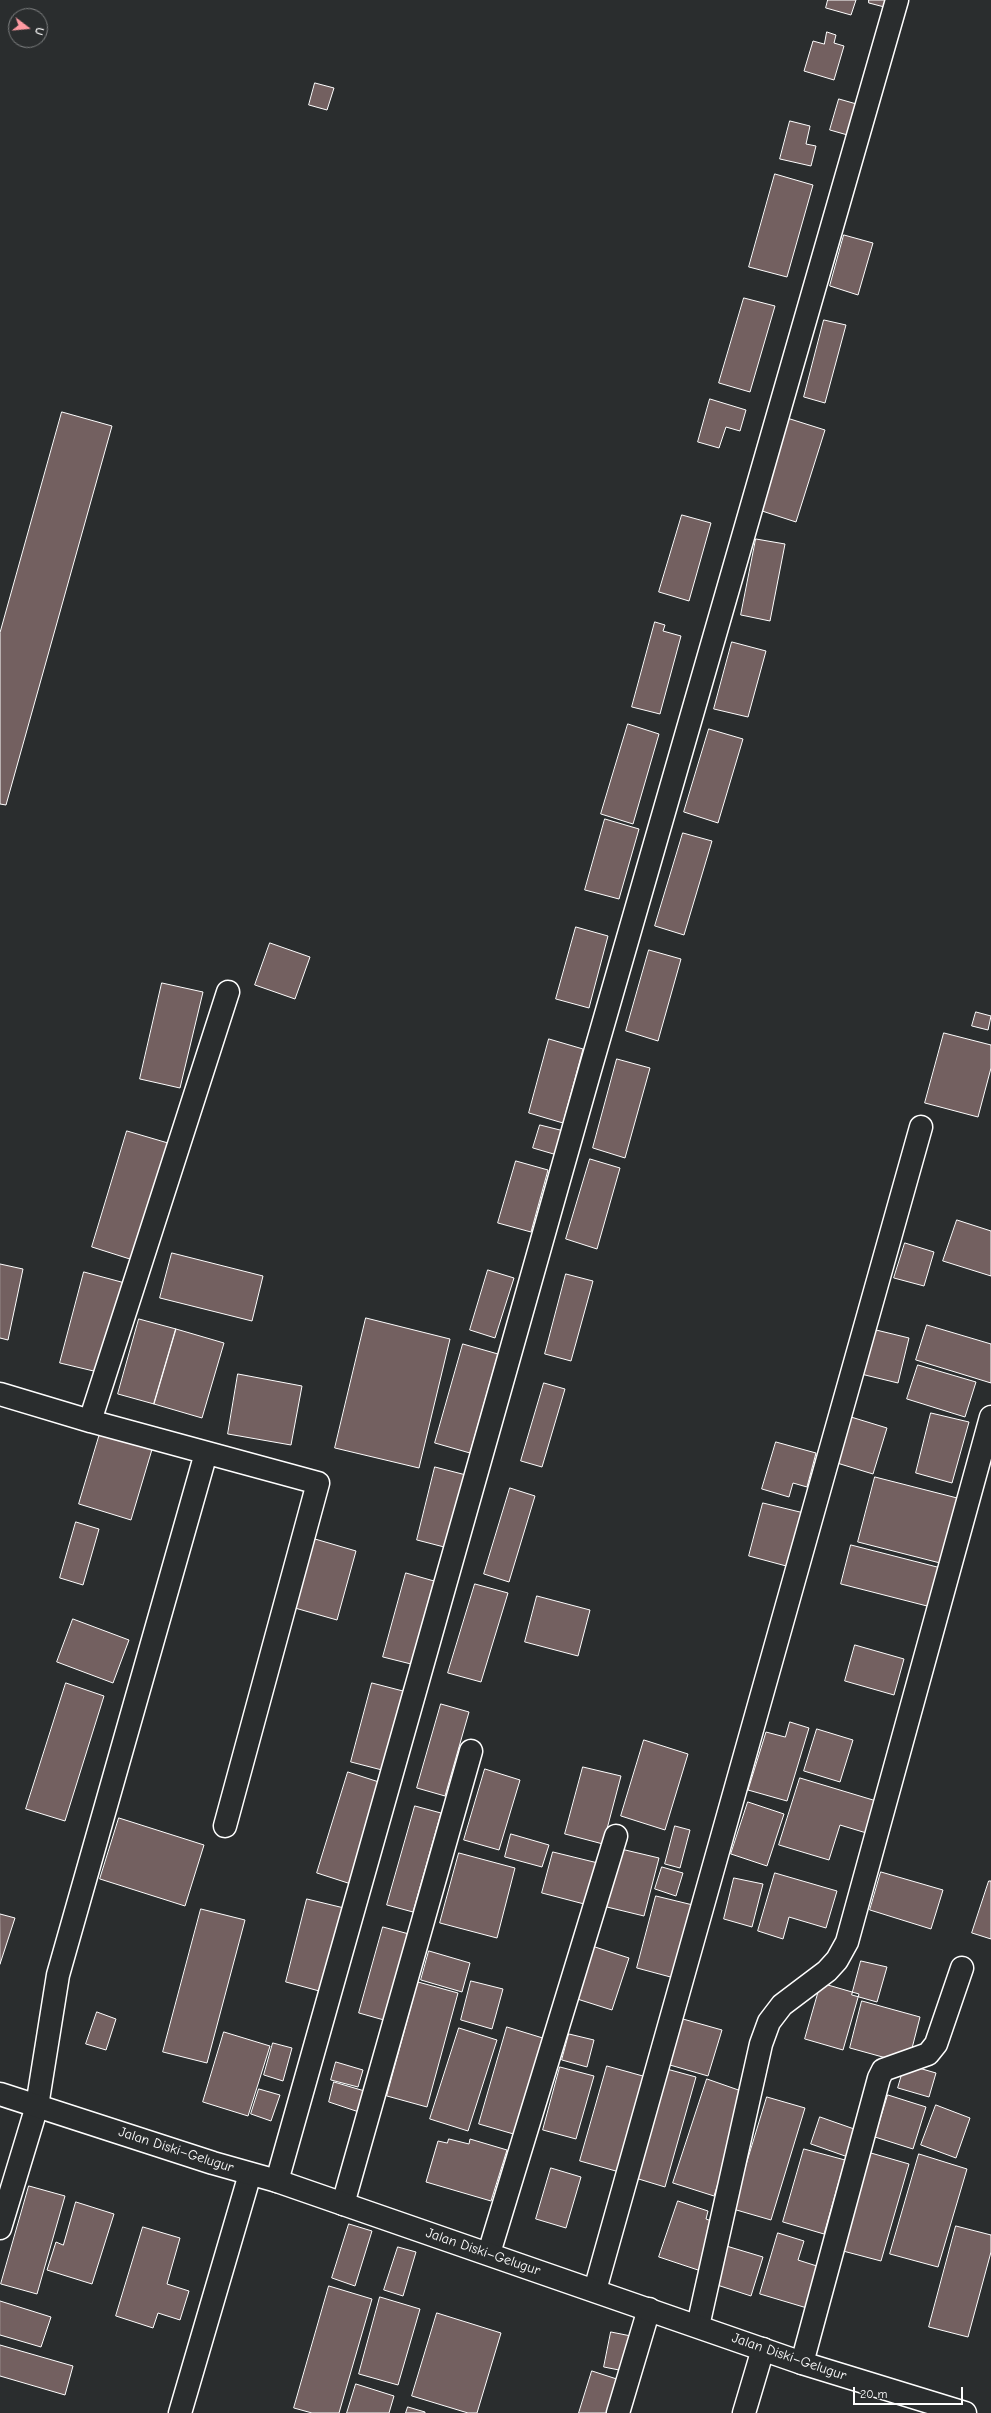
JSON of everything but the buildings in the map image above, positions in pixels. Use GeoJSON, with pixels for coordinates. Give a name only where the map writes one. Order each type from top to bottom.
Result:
{"type":"FeatureCollection","features":[{"type":"Feature","properties":{"kind":"street"},"geometry":{"type":"LineString","coordinates":[[277,2182],[594,1055],[897,0]]}},
{"type":"Feature","properties":{"kind":"street"},"geometry":{"type":"LineString","coordinates":[[90,1421],[228,992]]}},
{"type":"Feature","properties":{"kind":"street"},"geometry":{"type":"LineString","coordinates":[[595,2290],[921,1127]]}},
{"type":"Feature","properties":{"kind":"street"},"geometry":{"type":"LineString","coordinates":[[0,1394],[90,1421],[318,1483],[225,1826]]}},
{"type":"Feature","properties":{"kind":"street"},"geometry":{"type":"LineString","coordinates":[[698,2326],[761,2044],[769,2022],[782,2005],[827,1971],[837,1960],[847,1942],[991,1417]]}},
{"type":"Feature","properties":{"kind":"street"},"geometry":{"type":"LineString","coordinates":[[0,2228],[37,2106],[58,1975],[206,1452]]}},
{"type":"Feature","properties":{"kind":"street"},"geometry":{"type":"LineString","coordinates":[[343,2204],[472,1751]]}},
{"type":"Feature","properties":{"kind":"street"},"geometry":{"type":"LineString","coordinates":[[489,2253],[616,1836]]}},
{"type":"Feature","properties":{"kind":"street"},"geometry":{"type":"LineString","coordinates":[[802,2363],[879,2078],[883,2070],[928,2054],[936,2044],[962,1968]]}},
{"type":"Feature","properties":{"kind":"street","name":"Jalan Diski–Gelugur"},"geometry":{"type":"LineString","coordinates":[[0,2094],[343,2204],[489,2253],[802,2363],[965,2413]]}},
{"type":"Feature","properties":{"kind":"street"},"geometry":{"type":"LineString","coordinates":[[180,2413],[250,2174]]}},
{"type":"Feature","properties":{"kind":"street"},"geometry":{"type":"LineString","coordinates":[[618,2413],[649,2309]]}},
{"type":"Feature","properties":{"kind":"street"},"geometry":{"type":"LineString","coordinates":[[744,2413],[763,2349]]}}]}
